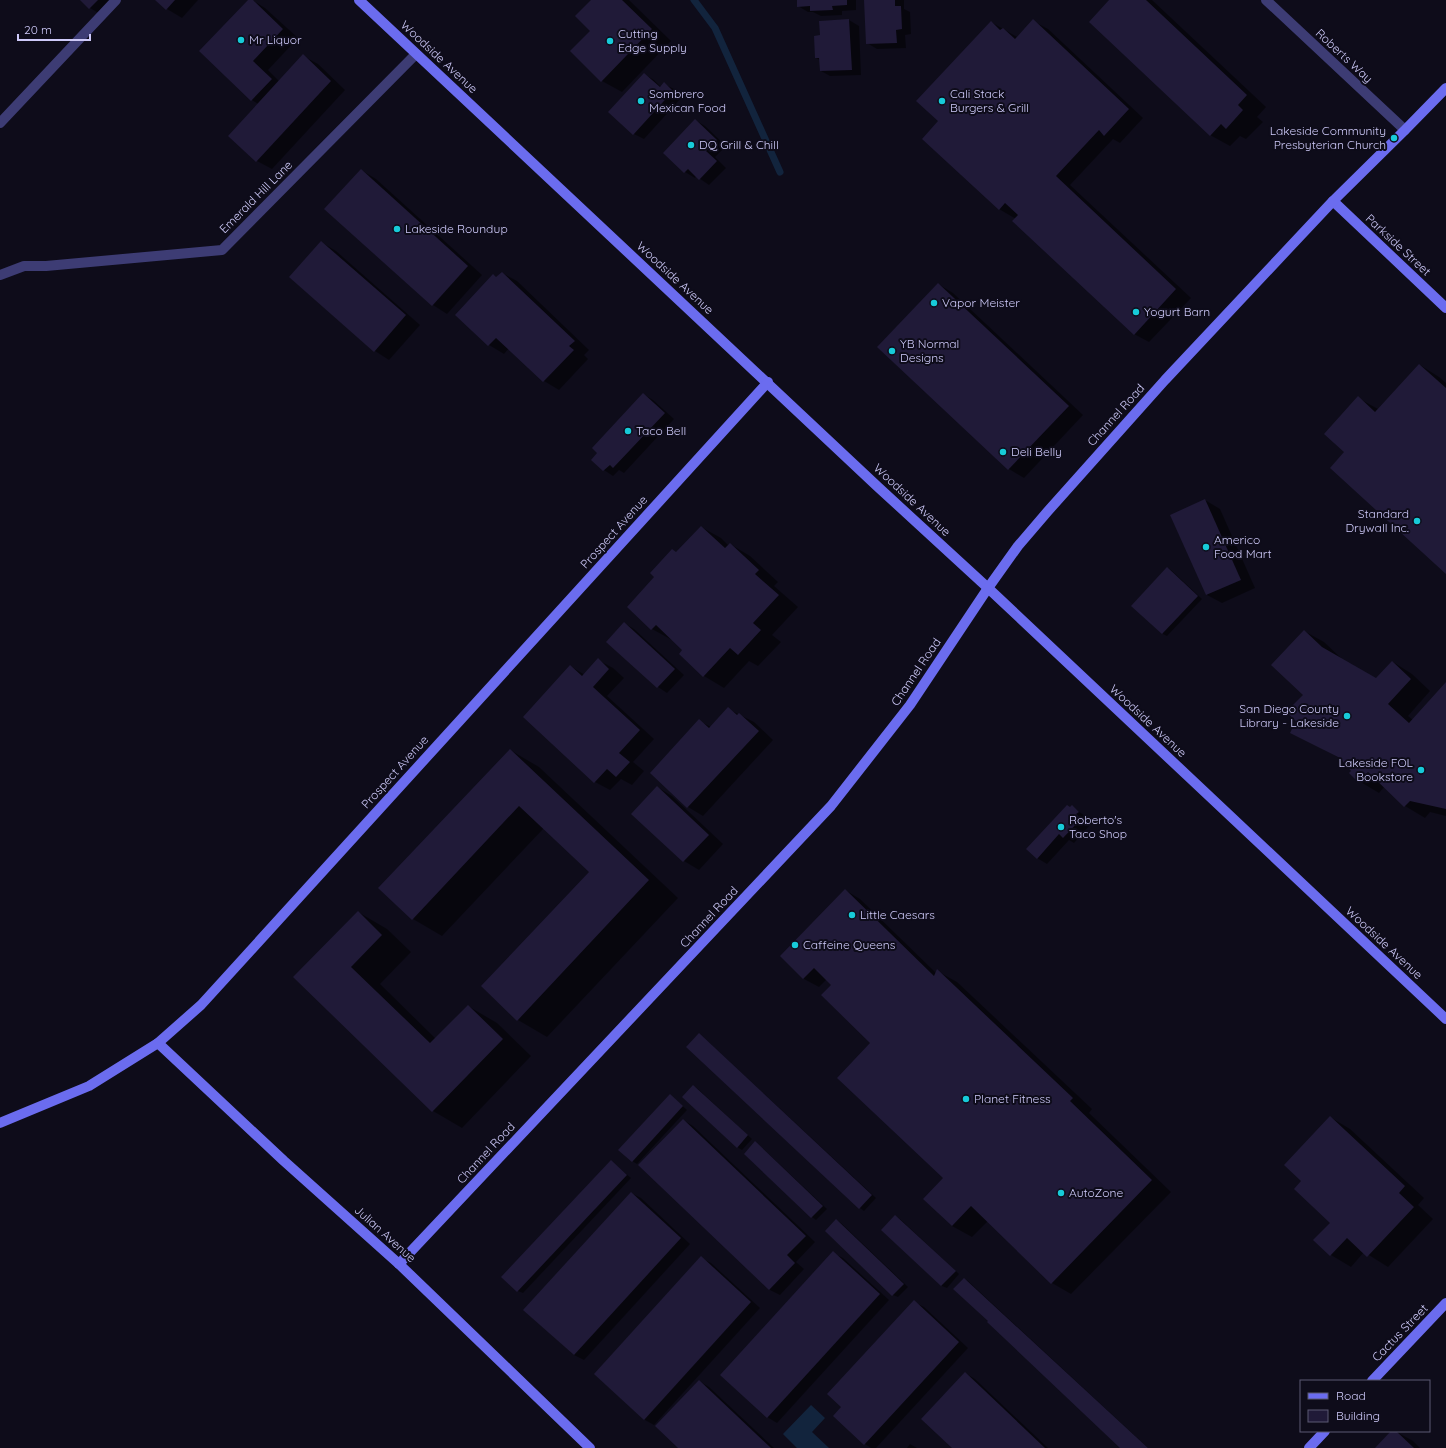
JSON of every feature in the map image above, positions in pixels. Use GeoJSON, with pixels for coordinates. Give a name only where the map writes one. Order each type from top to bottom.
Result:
{"type":"FeatureCollection","features":[{"type":"Feature","properties":{"kind":"street"},"geometry":{"type":"LineString","coordinates":[[0,123],[116,0]]}},
{"type":"Feature","properties":{"kind":"street","name":"Woodside Avenue"},"geometry":{"type":"LineString","coordinates":[[359,0],[768,382],[878,487],[988,588],[1446,1019]]}},
{"type":"Feature","properties":{"kind":"street","name":"Roberts Way"},"geometry":{"type":"LineString","coordinates":[[1266,0],[1405,130]]}},
{"type":"Feature","properties":{"kind":"street","name":"Emerald Hill Lane"},"geometry":{"type":"LineString","coordinates":[[0,275],[24,266],[46,266],[222,250],[416,54]]}},
{"type":"Feature","properties":{"kind":"street","name":"Channel Road"},"geometry":{"type":"LineString","coordinates":[[399,1264],[831,806],[910,705],[988,588],[1018,546],[1165,380],[1333,201],[1446,88]]}},
{"type":"Feature","properties":{"kind":"street","name":"Parkside Street"},"geometry":{"type":"LineString","coordinates":[[1333,201],[1446,308]]}},
{"type":"Feature","properties":{"kind":"street","name":"Prospect Avenue"},"geometry":{"type":"LineString","coordinates":[[0,1123],[89,1086],[158,1043],[201,1005],[768,382]]}},
{"type":"Feature","properties":{"kind":"street","name":"Julian Avenue"},"geometry":{"type":"LineString","coordinates":[[158,1043],[284,1161],[399,1264],[590,1448]]}},
{"type":"Feature","properties":{"kind":"street","name":"Cactus Street"},"geometry":{"type":"LineString","coordinates":[[1373,1380],[1446,1303]]}},
{"type":"Feature","properties":{"kind":"street"},"geometry":{"type":"LineString","coordinates":[[1310,1448],[1324,1432]]}},
{"type":"Feature","properties":{"kind":"water"},"geometry":{"type":"Polygon","coordinates":[[[811,1405],[825,1418],[812,1432],[829,1448],[797,1448],[783,1434],[811,1405]]]}},
{"type":"Feature","properties":{"kind":"building"},"geometry":{"type":"Polygon","coordinates":[[[80,0],[98,0],[89,9],[80,0]]]}},
{"type":"Feature","properties":{"kind":"building"},"geometry":{"type":"Polygon","coordinates":[[[155,0],[175,0],[166,10],[155,0]]]}},
{"type":"Feature","properties":{"kind":"building","name":"Mr Liquor"},"geometry":{"type":"Polygon","coordinates":[[[248,0],[253,0],[283,29],[253,61],[272,79],[251,101],[199,51],[248,0]]]}},
{"type":"Feature","properties":{"kind":"building","name":"Cutting Edge Supply"},"geometry":{"type":"Polygon","coordinates":[[[591,0],[622,0],[652,29],[601,82],[570,51],[590,31],[575,16],[591,0]]]}},
{"type":"Feature","properties":{"kind":"building"},"geometry":{"type":"Polygon","coordinates":[[[797,0],[847,0],[847,5],[832,6],[833,10],[810,11],[810,6],[797,7],[797,0]]]}},
{"type":"Feature","properties":{"kind":"building"},"geometry":{"type":"Polygon","coordinates":[[[864,0],[895,0],[895,6],[901,6],[902,29],[896,30],[897,43],[866,44],[864,0]]]}},
{"type":"Feature","properties":{"kind":"building"},"geometry":{"type":"Polygon","coordinates":[[[1109,0],[1146,0],[1247,95],[1238,105],[1243,110],[1226,129],[1221,124],[1210,136],[1089,22],[1109,0]]]}},
{"type":"Feature","properties":{"kind":"building"},"geometry":{"type":"Polygon","coordinates":[[[849,19],[852,70],[820,71],[819,58],[815,58],[814,36],[820,35],[819,21],[849,19]]]}},
{"type":"Feature","properties":{"kind":"building"},"geometry":{"type":"Polygon","coordinates":[[[1033,19],[1129,109],[1104,136],[1099,130],[1056,176],[1176,289],[1134,335],[1012,221],[1018,215],[1005,203],[999,210],[922,139],[938,121],[916,101],[991,21],[1000,30],[1003,28],[1015,39],[1033,19]]]}},
{"type":"Feature","properties":{"kind":"building"},"geometry":{"type":"Polygon","coordinates":[[[303,54],[331,81],[256,162],[228,136],[303,54]]]}},
{"type":"Feature","properties":{"kind":"building","name":"Sombrero Mexican Food"},"geometry":{"type":"Polygon","coordinates":[[[644,73],[660,87],[664,82],[673,91],[633,135],[608,112],[644,73]]]}},
{"type":"Feature","properties":{"kind":"building","name":"DQ Grill & Chill"},"geometry":{"type":"Polygon","coordinates":[[[695,119],[717,140],[706,151],[717,161],[699,180],[688,169],[684,173],[663,153],[695,119]]]}},
{"type":"Feature","properties":{"kind":"building"},"geometry":{"type":"Polygon","coordinates":[[[361,169],[468,266],[432,306],[324,209],[361,169]]]}},
{"type":"Feature","properties":{"kind":"building"},"geometry":{"type":"Polygon","coordinates":[[[321,241],[406,315],[374,352],[289,277],[321,241]]]}},
{"type":"Feature","properties":{"kind":"building"},"geometry":{"type":"Polygon","coordinates":[[[502,272],[575,341],[569,346],[574,350],[543,382],[496,338],[488,346],[455,315],[493,274],[496,277],[502,272]]]}},
{"type":"Feature","properties":{"kind":"building"},"geometry":{"type":"Polygon","coordinates":[[[938,283],[1069,406],[1008,470],[877,347],[938,283]]]}},
{"type":"Feature","properties":{"kind":"building","name":"Standard Drywall Inc."},"geometry":{"type":"Polygon","coordinates":[[[1419,364],[1446,388],[1446,574],[1330,468],[1344,452],[1324,434],[1358,396],[1375,412],[1419,364]]]}},
{"type":"Feature","properties":{"kind":"building","name":"Taco Bell"},"geometry":{"type":"Polygon","coordinates":[[[643,393],[665,413],[613,468],[610,465],[603,471],[591,460],[597,453],[592,448],[643,393]]]}},
{"type":"Feature","properties":{"kind":"building","name":"Americo Food Mart"},"geometry":{"type":"Polygon","coordinates":[[[1205,499],[1241,580],[1206,595],[1170,515],[1205,499]]]}},
{"type":"Feature","properties":{"kind":"building"},"geometry":{"type":"Polygon","coordinates":[[[701,526],[725,548],[730,543],[759,570],[755,574],[779,595],[753,623],[761,630],[738,655],[730,648],[703,677],[679,654],[682,650],[656,625],[651,630],[627,607],[654,577],[650,573],[672,549],[676,552],[701,526]]]}},
{"type":"Feature","properties":{"kind":"building"},"geometry":{"type":"Polygon","coordinates":[[[1167,567],[1198,596],[1162,634],[1131,606],[1167,567]]]}},
{"type":"Feature","properties":{"kind":"building"},"geometry":{"type":"Polygon","coordinates":[[[624,622],[675,669],[657,688],[606,642],[624,622]]]}},
{"type":"Feature","properties":{"kind":"building","name":"San Diego County Library - Lakeside"},"geometry":{"type":"Polygon","coordinates":[[[1304,630],[1322,647],[1376,678],[1392,661],[1411,679],[1388,704],[1409,723],[1446,682],[1446,809],[1410,801],[1404,807],[1368,772],[1358,782],[1349,773],[1351,771],[1340,758],[1290,733],[1296,721],[1286,712],[1303,695],[1271,665],[1304,630]]]}},
{"type":"Feature","properties":{"kind":"building"},"geometry":{"type":"Polygon","coordinates":[[[598,658],[609,669],[593,687],[640,730],[619,753],[630,762],[616,777],[607,769],[594,783],[523,717],[570,665],[582,676],[598,658]]]}},
{"type":"Feature","properties":{"kind":"building"},"geometry":{"type":"Polygon","coordinates":[[[728,707],[737,715],[739,713],[759,731],[687,808],[650,773],[699,719],[709,728],[728,707]]]}},
{"type":"Feature","properties":{"kind":"building"},"geometry":{"type":"Polygon","coordinates":[[[510,749],[649,880],[517,1021],[481,986],[589,872],[519,806],[412,920],[378,888],[510,749]]]}},
{"type":"Feature","properties":{"kind":"building"},"geometry":{"type":"Polygon","coordinates":[[[657,786],[709,835],[683,862],[631,814],[657,786]]]}},
{"type":"Feature","properties":{"kind":"building","name":"Roberto's Taco Shop"},"geometry":{"type":"Polygon","coordinates":[[[1067,805],[1070,807],[1072,805],[1079,812],[1076,814],[1081,819],[1063,838],[1059,834],[1037,859],[1026,849],[1067,805]]]}},
{"type":"Feature","properties":{"kind":"building"},"geometry":{"type":"Polygon","coordinates":[[[845,889],[934,976],[937,969],[1073,1098],[1070,1101],[1152,1180],[1051,1284],[971,1206],[952,1226],[923,1199],[943,1178],[837,1078],[870,1043],[821,995],[831,985],[814,968],[803,979],[780,956],[845,889]]]}},
{"type":"Feature","properties":{"kind":"building"},"geometry":{"type":"Polygon","coordinates":[[[358,911],[382,935],[351,967],[430,1043],[468,1005],[503,1039],[432,1112],[293,977],[358,911]]]}},
{"type":"Feature","properties":{"kind":"building"},"geometry":{"type":"Polygon","coordinates":[[[699,1033],[872,1195],[859,1209],[686,1047],[699,1033]]]}},
{"type":"Feature","properties":{"kind":"building"},"geometry":{"type":"Polygon","coordinates":[[[693,1085],[748,1135],[737,1148],[682,1097],[693,1085]]]}},
{"type":"Feature","properties":{"kind":"building"},"geometry":{"type":"Polygon","coordinates":[[[670,1094],[683,1106],[632,1162],[618,1150],[670,1094]]]}},
{"type":"Feature","properties":{"kind":"building"},"geometry":{"type":"Polygon","coordinates":[[[1330,1116],[1405,1186],[1399,1193],[1414,1207],[1367,1257],[1347,1238],[1330,1256],[1313,1240],[1330,1223],[1294,1189],[1301,1181],[1284,1165],[1330,1116]]]}},
{"type":"Feature","properties":{"kind":"building"},"geometry":{"type":"Polygon","coordinates":[[[683,1119],[806,1236],[787,1255],[795,1263],[769,1290],[638,1165],[683,1119]]]}},
{"type":"Feature","properties":{"kind":"building"},"geometry":{"type":"Polygon","coordinates":[[[755,1141],[823,1206],[811,1218],[744,1154],[755,1141]]]}},
{"type":"Feature","properties":{"kind":"building"},"geometry":{"type":"Polygon","coordinates":[[[611,1160],[627,1175],[517,1292],[501,1277],[611,1160]]]}},
{"type":"Feature","properties":{"kind":"building"},"geometry":{"type":"Polygon","coordinates":[[[631,1192],[681,1238],[574,1355],[523,1310],[631,1192]]]}},
{"type":"Feature","properties":{"kind":"building"},"geometry":{"type":"Polygon","coordinates":[[[895,1215],[956,1271],[941,1286],[881,1230],[895,1215]]]}},
{"type":"Feature","properties":{"kind":"building"},"geometry":{"type":"Polygon","coordinates":[[[836,1219],[904,1284],[892,1296],[825,1231],[836,1219]]]}},
{"type":"Feature","properties":{"kind":"building"},"geometry":{"type":"Polygon","coordinates":[[[833,1251],[880,1294],[767,1418],[720,1375],[833,1251]]]}},
{"type":"Feature","properties":{"kind":"building"},"geometry":{"type":"Polygon","coordinates":[[[701,1256],[751,1302],[644,1420],[594,1374],[701,1256]]]}},
{"type":"Feature","properties":{"kind":"building"},"geometry":{"type":"Polygon","coordinates":[[[964,1278],[1148,1448],[1120,1448],[953,1289],[964,1278]]]}},
{"type":"Feature","properties":{"kind":"building"},"geometry":{"type":"Polygon","coordinates":[[[914,1300],[959,1342],[864,1445],[833,1416],[841,1407],[827,1394],[914,1300]]]}},
{"type":"Feature","properties":{"kind":"building"},"geometry":{"type":"Polygon","coordinates":[[[965,1372],[1045,1448],[952,1448],[921,1419],[965,1372]]]}},
{"type":"Feature","properties":{"kind":"building"},"geometry":{"type":"Polygon","coordinates":[[[699,1380],[771,1448],[678,1448],[655,1426],[699,1380]]]}},
{"type":"Feature","properties":{"kind":"building"},"geometry":{"type":"Polygon","coordinates":[[[1390,1432],[1397,1432],[1414,1448],[1375,1448],[1390,1432]]]}},
{"type":"Feature","properties":{"kind":"waterway"},"geometry":{"type":"LineString","coordinates":[[694,0],[715,28],[780,172]]}},
{"type":"Feature","properties":{"kind":"place","name":"Mr Liquor"},"geometry":{"type":"Point","coordinates":[241,40]}},
{"type":"Feature","properties":{"kind":"place","name":"Cutting Edge Supply"},"geometry":{"type":"Point","coordinates":[610,41]}},
{"type":"Feature","properties":{"kind":"place","name":"Sombrero Mexican Food"},"geometry":{"type":"Point","coordinates":[641,101]}},
{"type":"Feature","properties":{"kind":"place","name":"Cali Stack Burgers & Grill"},"geometry":{"type":"Point","coordinates":[942,101]}},
{"type":"Feature","properties":{"kind":"place","name":"Lakeside Community Presbyterian Church"},"geometry":{"type":"Point","coordinates":[1394,138]}},
{"type":"Feature","properties":{"kind":"place","name":"DQ Grill & Chill"},"geometry":{"type":"Point","coordinates":[691,145]}},
{"type":"Feature","properties":{"kind":"place","name":"Lakeside Roundup"},"geometry":{"type":"Point","coordinates":[397,229]}},
{"type":"Feature","properties":{"kind":"place","name":"Vapor Meister"},"geometry":{"type":"Point","coordinates":[934,303]}},
{"type":"Feature","properties":{"kind":"place","name":"Yogurt Barn"},"geometry":{"type":"Point","coordinates":[1136,312]}},
{"type":"Feature","properties":{"kind":"place","name":"YB Normal Designs"},"geometry":{"type":"Point","coordinates":[892,351]}},
{"type":"Feature","properties":{"kind":"place","name":"Taco Bell"},"geometry":{"type":"Point","coordinates":[628,431]}},
{"type":"Feature","properties":{"kind":"place","name":"Deli Belly"},"geometry":{"type":"Point","coordinates":[1003,452]}},
{"type":"Feature","properties":{"kind":"place","name":"Standard Drywall Inc."},"geometry":{"type":"Point","coordinates":[1417,521]}},
{"type":"Feature","properties":{"kind":"place","name":"Americo Food Mart"},"geometry":{"type":"Point","coordinates":[1206,547]}},
{"type":"Feature","properties":{"kind":"place","name":"San Diego County Library - Lakeside"},"geometry":{"type":"Point","coordinates":[1347,716]}},
{"type":"Feature","properties":{"kind":"place","name":"Lakeside FOL Bookstore"},"geometry":{"type":"Point","coordinates":[1421,770]}},
{"type":"Feature","properties":{"kind":"place","name":"Roberto's Taco Shop"},"geometry":{"type":"Point","coordinates":[1061,827]}},
{"type":"Feature","properties":{"kind":"place","name":"Little Caesars"},"geometry":{"type":"Point","coordinates":[852,915]}},
{"type":"Feature","properties":{"kind":"place","name":"Caffeine Queens"},"geometry":{"type":"Point","coordinates":[795,945]}},
{"type":"Feature","properties":{"kind":"place","name":"Planet Fitness"},"geometry":{"type":"Point","coordinates":[966,1099]}},
{"type":"Feature","properties":{"kind":"place","name":"AutoZone"},"geometry":{"type":"Point","coordinates":[1061,1193]}}]}
